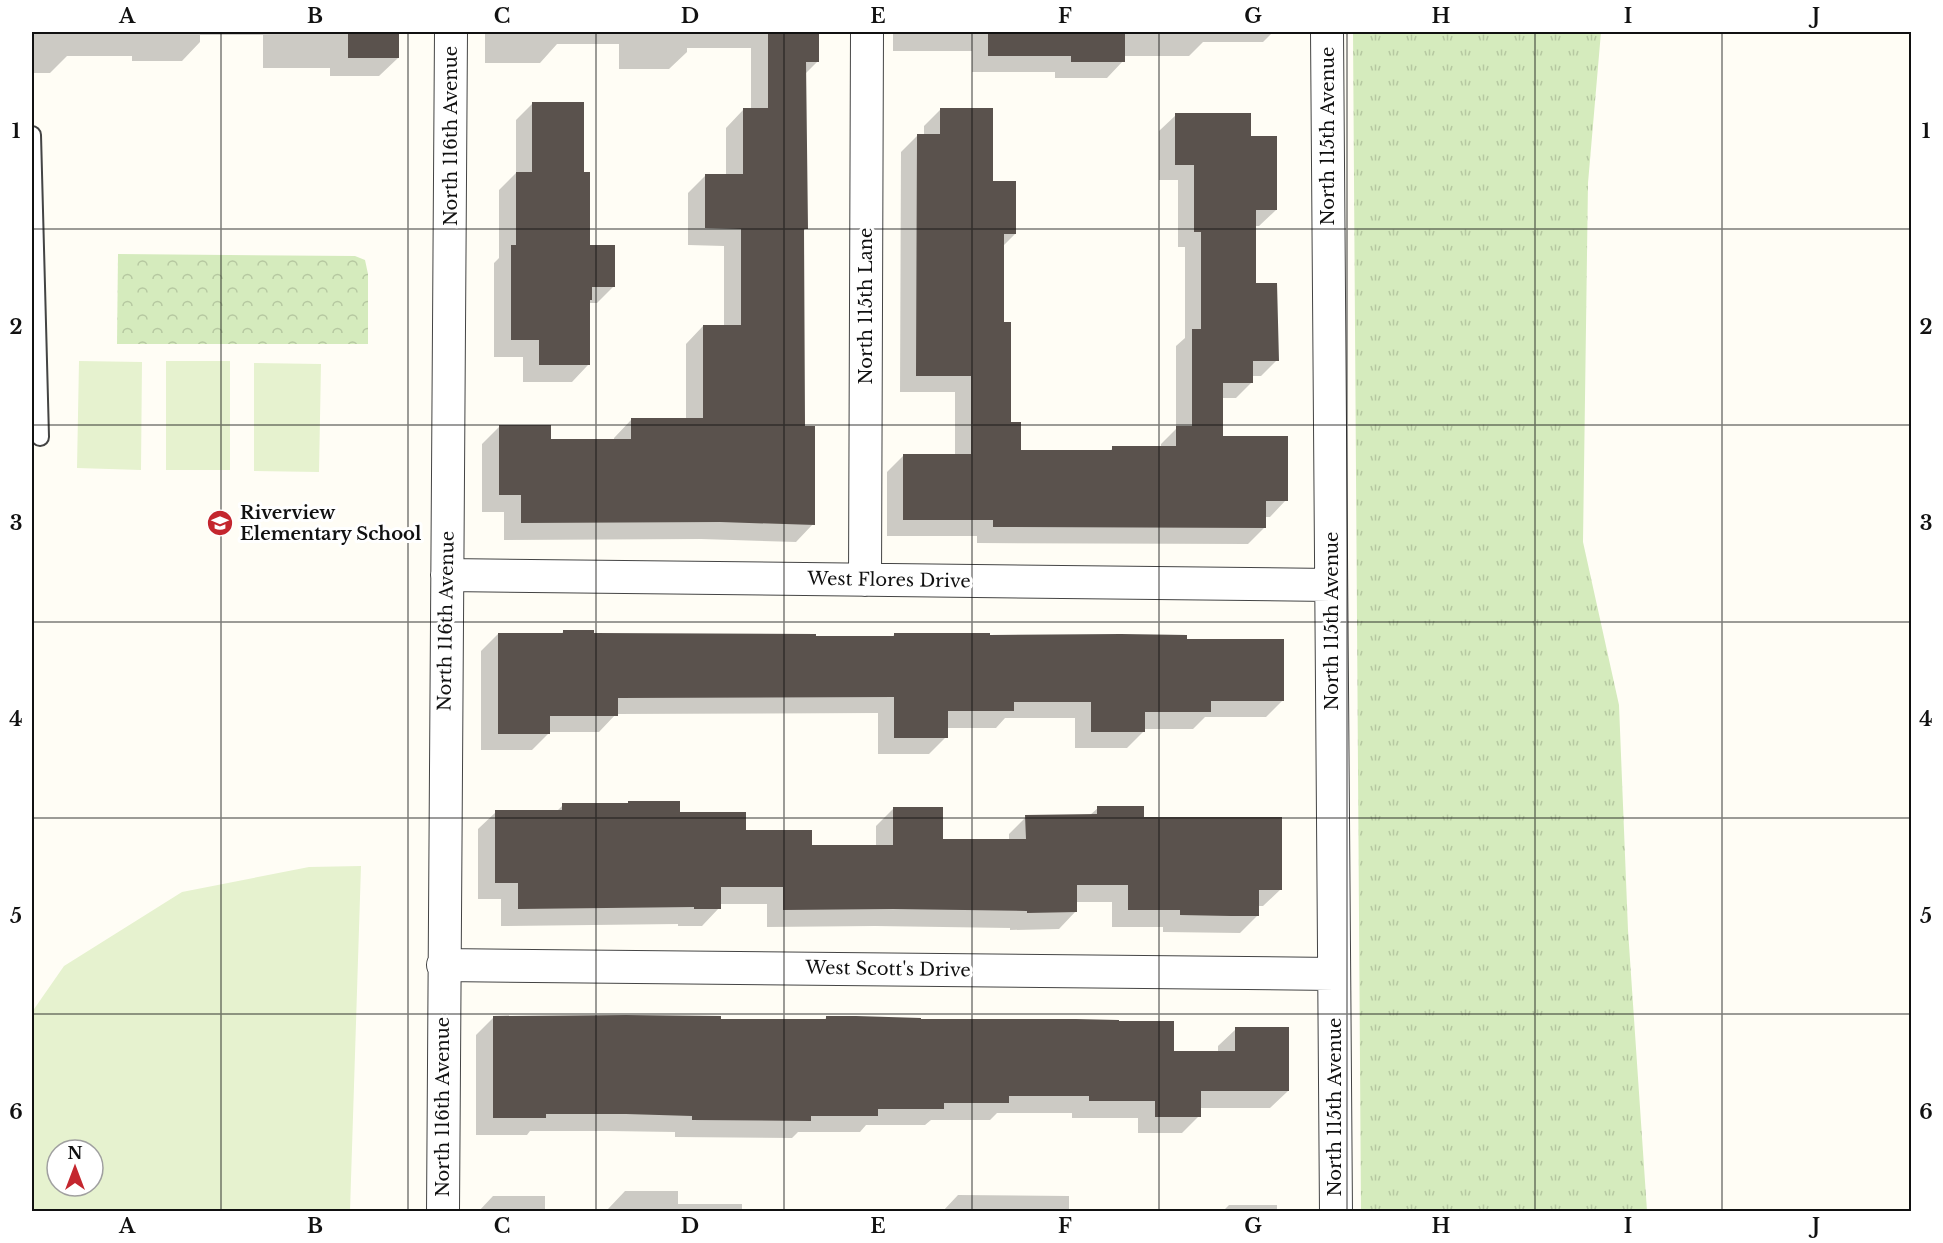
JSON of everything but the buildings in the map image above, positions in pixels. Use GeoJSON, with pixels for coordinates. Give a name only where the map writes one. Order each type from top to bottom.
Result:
{"type":"FeatureCollection","features":[{"type":"Feature","properties":{"kind":"street","name":"North 116th Avenue"},"geometry":{"type":"LineString","coordinates":[[443,1212],[451,32]]}},
{"type":"Feature","properties":{"kind":"street","name":"North 115th Lane"},"geometry":{"type":"LineString","coordinates":[[865,580],[867,32]]}},
{"type":"Feature","properties":{"kind":"street","name":"North 115th Avenue"},"geometry":{"type":"LineString","coordinates":[[1327,32],[1336,1212]]}},
{"type":"Feature","properties":{"kind":"street","name":"West Flores Drive"},"geometry":{"type":"LineString","coordinates":[[447,575],[1331,585]]}},
{"type":"Feature","properties":{"kind":"street","name":"West Scott's Drive"},"geometry":{"type":"LineString","coordinates":[[443,964],[1334,974]]}},
{"type":"Feature","properties":{"kind":"lane"},"geometry":{"type":"LineString","coordinates":[[32,135],[40,437]]}},
{"type":"Feature","properties":{"kind":"green space"},"geometry":{"type":"Polygon","coordinates":[[[1353,32],[1601,32],[1588,183],[1583,542],[1619,705],[1628,930],[1647,1211],[1361,1211],[1353,32]]]}},
{"type":"Feature","properties":{"kind":"green space"},"geometry":{"type":"Polygon","coordinates":[[[118,254],[355,256],[365,260],[368,274],[368,344],[117,344],[118,254]]]}},
{"type":"Feature","properties":{"kind":"green space"},"geometry":{"type":"Polygon","coordinates":[[[79,361],[142,362],[141,470],[77,468],[79,361]]]}},
{"type":"Feature","properties":{"kind":"green space"},"geometry":{"type":"Polygon","coordinates":[[[166,361],[230,361],[230,470],[166,470],[166,361]]]}},
{"type":"Feature","properties":{"kind":"green space"},"geometry":{"type":"Polygon","coordinates":[[[254,363],[321,364],[319,472],[254,471],[254,363]]]}},
{"type":"Feature","properties":{"kind":"green space"},"geometry":{"type":"Polygon","coordinates":[[[361,866],[350,1211],[32,1211],[32,1012],[64,966],[182,892],[309,867],[361,866]]]}},
{"type":"Feature","properties":{"kind":"place","name":"Riverview Elementary School"},"geometry":{"type":"Point","coordinates":[220,523]}}]}
